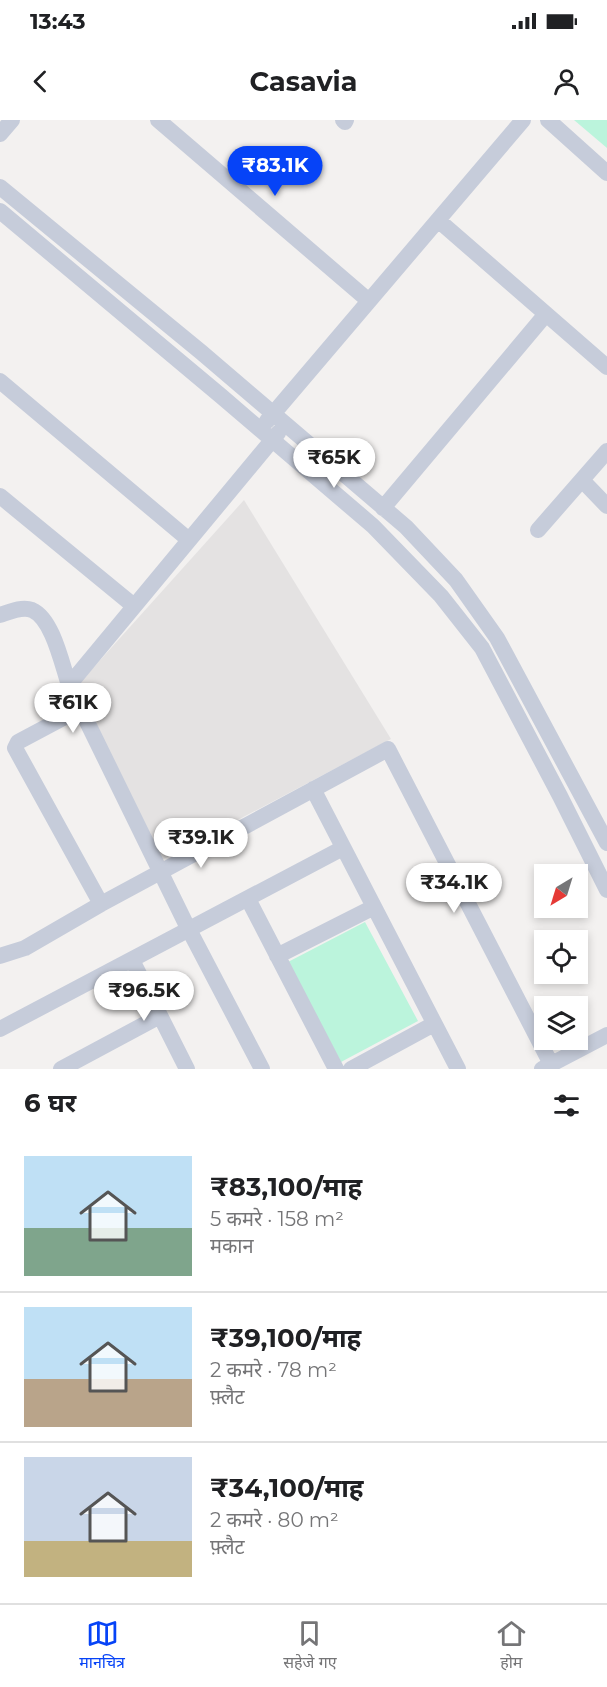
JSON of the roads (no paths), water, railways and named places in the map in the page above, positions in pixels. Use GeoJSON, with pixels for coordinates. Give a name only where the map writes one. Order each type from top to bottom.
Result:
{"type":"FeatureCollection","features":[{"type":"Feature","properties":{"kind":"street"},"geometry":{"type":"LineString","coordinates":[[0,134],[12,120]]}},
{"type":"Feature","properties":{"kind":"street"},"geometry":{"type":"LineString","coordinates":[[158,120],[369,301]]}},
{"type":"Feature","properties":{"kind":"street"},"geometry":{"type":"LineString","coordinates":[[69,685],[189,540],[369,301],[523,120]]}},
{"type":"Feature","properties":{"kind":"street"},"geometry":{"type":"LineString","coordinates":[[548,120],[607,173]]}},
{"type":"Feature","properties":{"kind":"street"},"geometry":{"type":"LineString","coordinates":[[0,187],[201,352],[406,527],[456,580],[497,638],[607,843]]}},
{"type":"Feature","properties":{"kind":"street"},"geometry":{"type":"LineString","coordinates":[[0,211],[373,526],[441,596],[482,648],[607,890]]}},
{"type":"Feature","properties":{"kind":"street"},"geometry":{"type":"LineString","coordinates":[[438,220],[607,368]]}},
{"type":"Feature","properties":{"kind":"street"},"geometry":{"type":"LineString","coordinates":[[383,508],[546,314]]}},
{"type":"Feature","properties":{"kind":"street"},"geometry":{"type":"LineString","coordinates":[[0,381],[189,540]]}},
{"type":"Feature","properties":{"kind":"street"},"geometry":{"type":"LineString","coordinates":[[538,530],[607,452]]}},
{"type":"Feature","properties":{"kind":"street"},"geometry":{"type":"LineString","coordinates":[[582,480],[607,506]]}},
{"type":"Feature","properties":{"kind":"street"},"geometry":{"type":"LineString","coordinates":[[0,496],[134,606]]}},
{"type":"Feature","properties":{"kind":"street"},"geometry":{"type":"LineString","coordinates":[[421,576],[436,560]]}},
{"type":"Feature","properties":{"kind":"street"},"geometry":{"type":"LineString","coordinates":[[0,615],[20,609],[32,610],[44,620],[52,633],[69,685],[80,709],[189,930],[262,1069]]}},
{"type":"Feature","properties":{"kind":"street"},"geometry":{"type":"LineString","coordinates":[[80,709],[18,741],[15,748],[100,904]]}},
{"type":"Feature","properties":{"kind":"street"},"geometry":{"type":"LineString","coordinates":[[0,956],[25,948],[100,904],[388,749],[546,1067],[607,1035]]}},
{"type":"Feature","properties":{"kind":"street"},"geometry":{"type":"LineString","coordinates":[[313,789],[458,1069]]}},
{"type":"Feature","properties":{"kind":"street"},"geometry":{"type":"LineString","coordinates":[[0,1029],[343,848]]}},
{"type":"Feature","properties":{"kind":"street"},"geometry":{"type":"LineString","coordinates":[[248,899],[336,1069]]}},
{"type":"Feature","properties":{"kind":"street"},"geometry":{"type":"LineString","coordinates":[[277,956],[374,907]]}},
{"type":"Feature","properties":{"kind":"street"},"geometry":{"type":"LineString","coordinates":[[132,960],[187,1069]]}},
{"type":"Feature","properties":{"kind":"street"},"geometry":{"type":"LineString","coordinates":[[61,1069],[160,1016]]}},
{"type":"Feature","properties":{"kind":"street"},"geometry":{"type":"LineString","coordinates":[[351,1069],[434,1024]]}}]}
